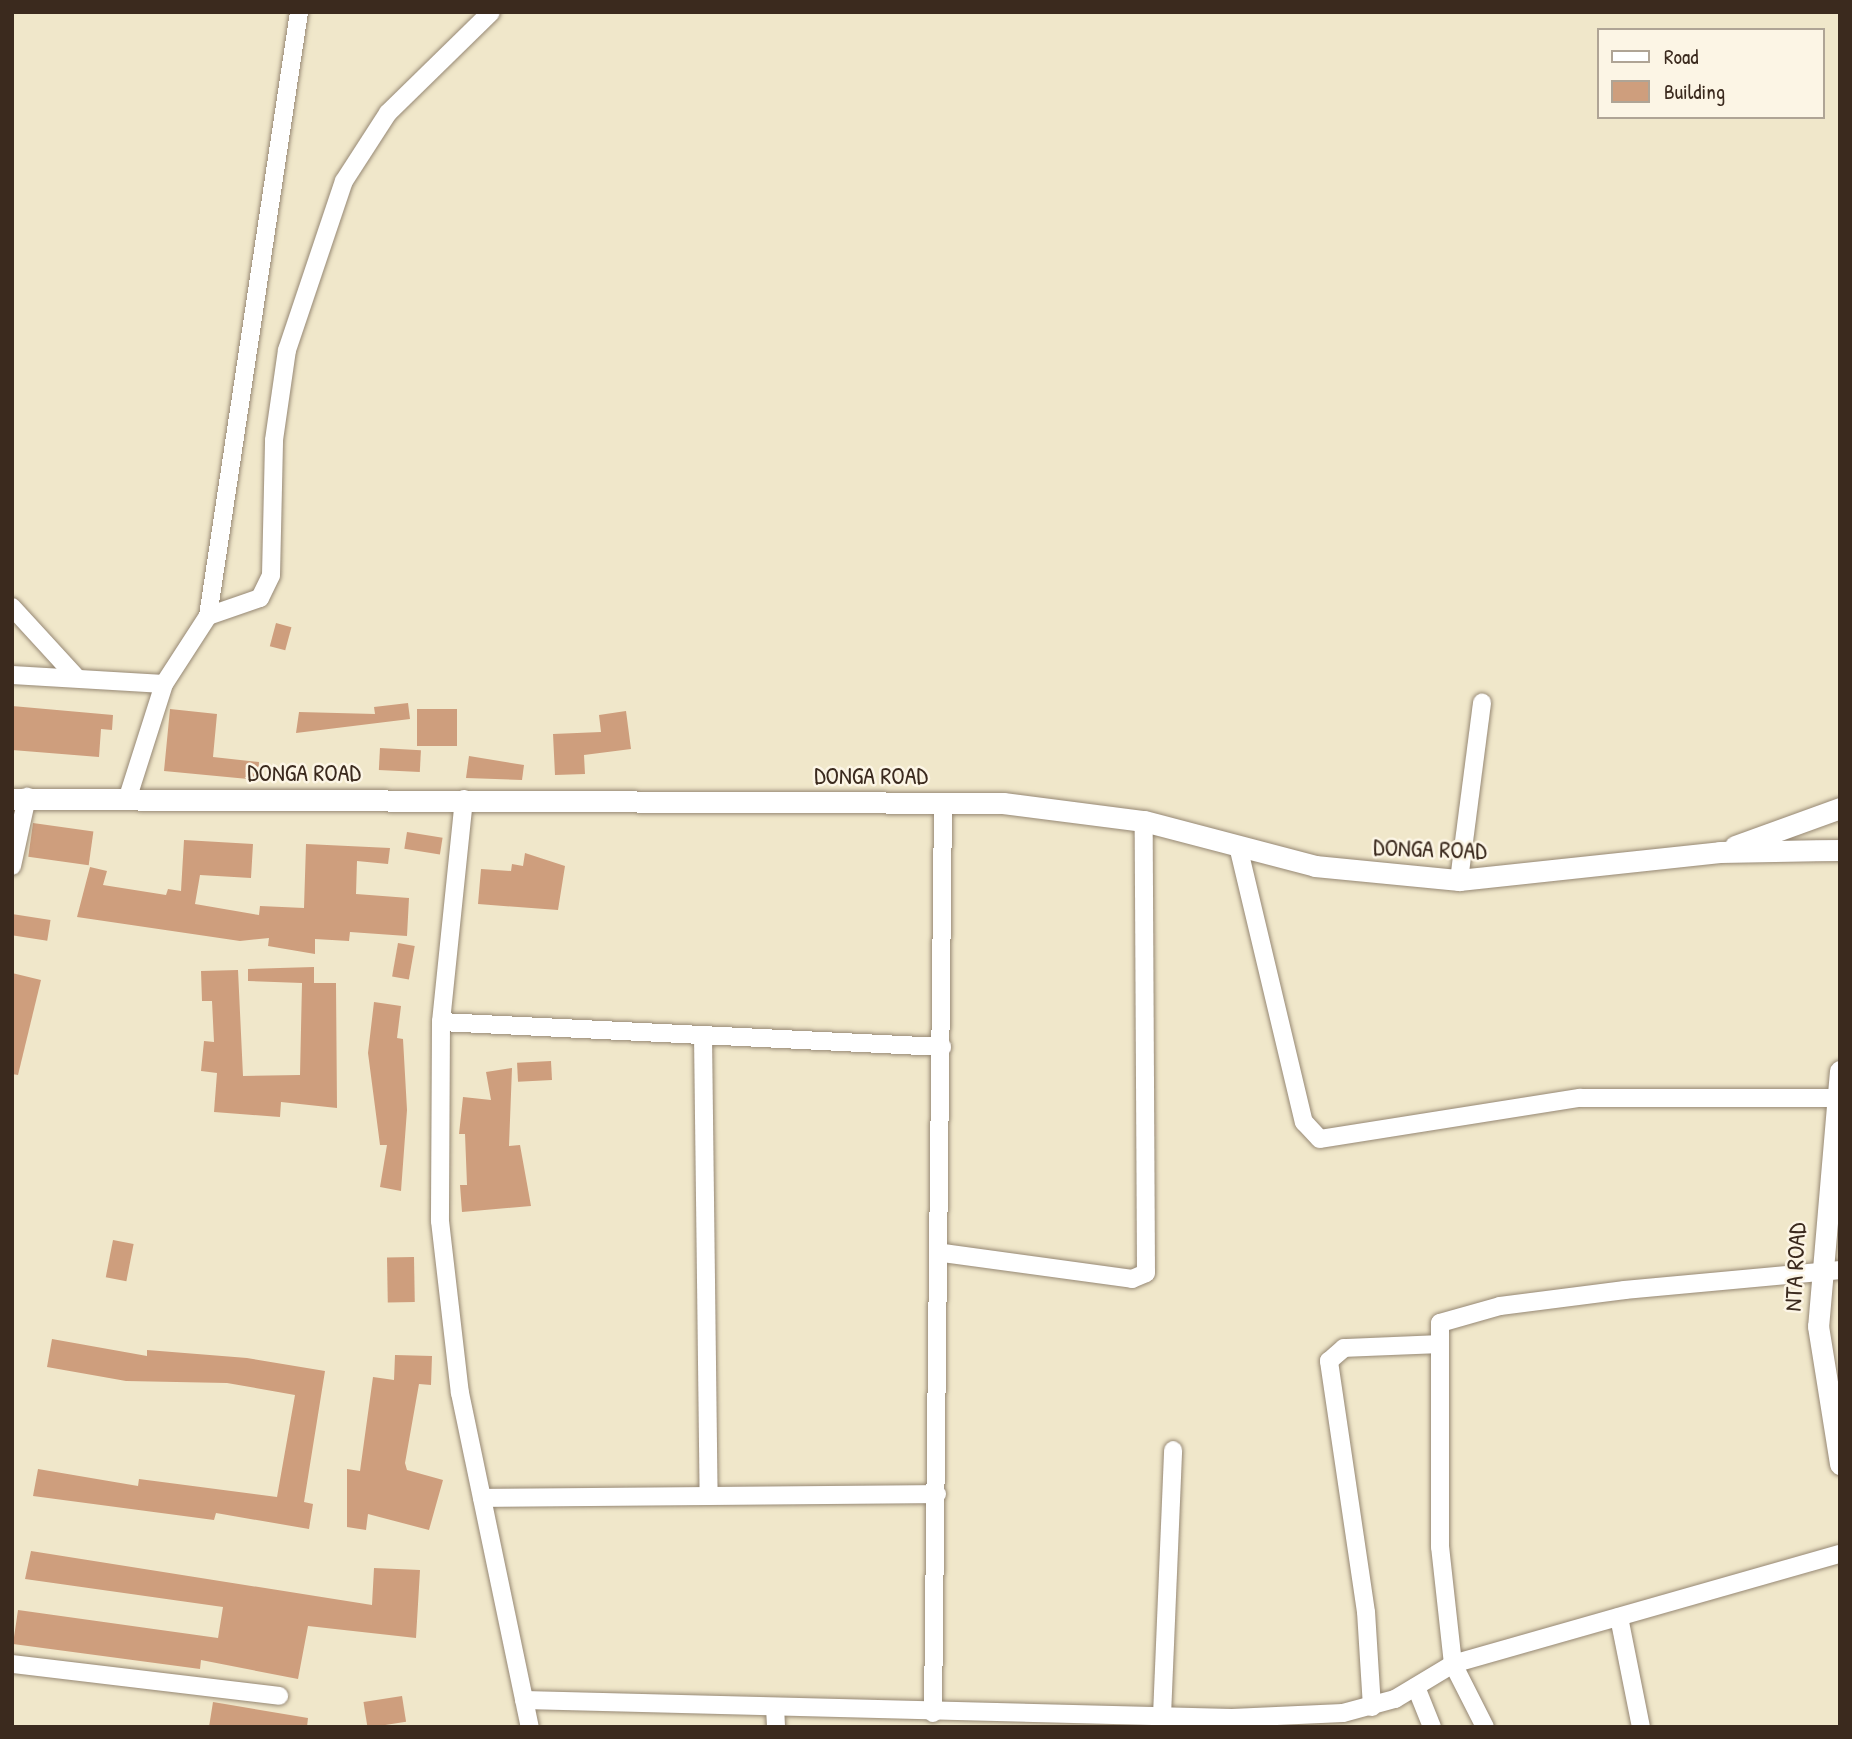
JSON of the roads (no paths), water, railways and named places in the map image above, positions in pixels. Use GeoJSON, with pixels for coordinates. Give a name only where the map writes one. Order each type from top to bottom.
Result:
{"type":"FeatureCollection","features":[{"type":"Feature","properties":{"kind":"street"},"geometry":{"type":"LineString","coordinates":[[127,800],[164,684],[208,616],[299,12]]}},
{"type":"Feature","properties":{"kind":"street"},"geometry":{"type":"LineString","coordinates":[[208,616],[260,598],[271,575],[274,440],[288,349],[344,181],[388,113],[491,12]]}},
{"type":"Feature","properties":{"kind":"street"},"geometry":{"type":"LineString","coordinates":[[12,607],[77,678]]}},
{"type":"Feature","properties":{"kind":"street"},"geometry":{"type":"LineString","coordinates":[[12,675],[164,684]]}},
{"type":"Feature","properties":{"kind":"street"},"geometry":{"type":"LineString","coordinates":[[1459,880],[1482,702]]}},
{"type":"Feature","properties":{"kind":"street"},"geometry":{"type":"LineString","coordinates":[[12,866],[20,798]]}},
{"type":"Feature","properties":{"kind":"street","name":"DONGA ROAD"},"geometry":{"type":"LineString","coordinates":[[20,798],[943,802],[1065,806],[1144,821],[1314,866],[1459,880],[1720,852]]}},
{"type":"Feature","properties":{"kind":"street"},"geometry":{"type":"LineString","coordinates":[[464,799],[441,1022],[440,1221],[460,1393],[530,1727]]}},
{"type":"Feature","properties":{"kind":"street"},"geometry":{"type":"LineString","coordinates":[[933,1713],[943,1253],[943,802]]}},
{"type":"Feature","properties":{"kind":"street"},"geometry":{"type":"LineString","coordinates":[[1720,852],[1840,808]]}},
{"type":"Feature","properties":{"kind":"street"},"geometry":{"type":"LineString","coordinates":[[943,1253],[1132,1279],[1146,1273],[1144,821]]}},
{"type":"Feature","properties":{"kind":"street"},"geometry":{"type":"LineString","coordinates":[[1238,845],[1297,1098],[1309,1134],[1320,1139],[1580,1098],[1836,1098]]}},
{"type":"Feature","properties":{"kind":"street"},"geometry":{"type":"LineString","coordinates":[[1720,852],[1840,850]]}},
{"type":"Feature","properties":{"kind":"street"},"geometry":{"type":"LineString","coordinates":[[441,1022],[942,1047]]}},
{"type":"Feature","properties":{"kind":"street"},"geometry":{"type":"LineString","coordinates":[[703,1035],[709,1496]]}},
{"type":"Feature","properties":{"kind":"street","name":"NTA ROAD"},"geometry":{"type":"LineString","coordinates":[[1840,1072],[1836,1098],[1829,1270],[1821,1367],[1840,1464]]}},
{"type":"Feature","properties":{"kind":"street"},"geometry":{"type":"LineString","coordinates":[[1485,1727],[1453,1664],[1440,1547],[1440,1323],[1450,1316],[1829,1270]]}},
{"type":"Feature","properties":{"kind":"street"},"geometry":{"type":"LineString","coordinates":[[1372,1707],[1366,1612],[1329,1361],[1345,1348],[1438,1344]]}},
{"type":"Feature","properties":{"kind":"street"},"geometry":{"type":"LineString","coordinates":[[1162,1716],[1173,1450]]}},
{"type":"Feature","properties":{"kind":"street"},"geometry":{"type":"LineString","coordinates":[[482,1498],[937,1494]]}},
{"type":"Feature","properties":{"kind":"street"},"geometry":{"type":"LineString","coordinates":[[524,1700],[933,1713],[1344,1720],[1416,1687],[1453,1664],[1840,1554]]}},
{"type":"Feature","properties":{"kind":"street"},"geometry":{"type":"LineString","coordinates":[[1619,1617],[1641,1727]]}},
{"type":"Feature","properties":{"kind":"street"},"geometry":{"type":"LineString","coordinates":[[12,1664],[279,1696]]}},
{"type":"Feature","properties":{"kind":"street"},"geometry":{"type":"LineString","coordinates":[[1416,1687],[1432,1727]]}},
{"type":"Feature","properties":{"kind":"street"},"geometry":{"type":"LineString","coordinates":[[775,1706],[776,1727]]}}]}
